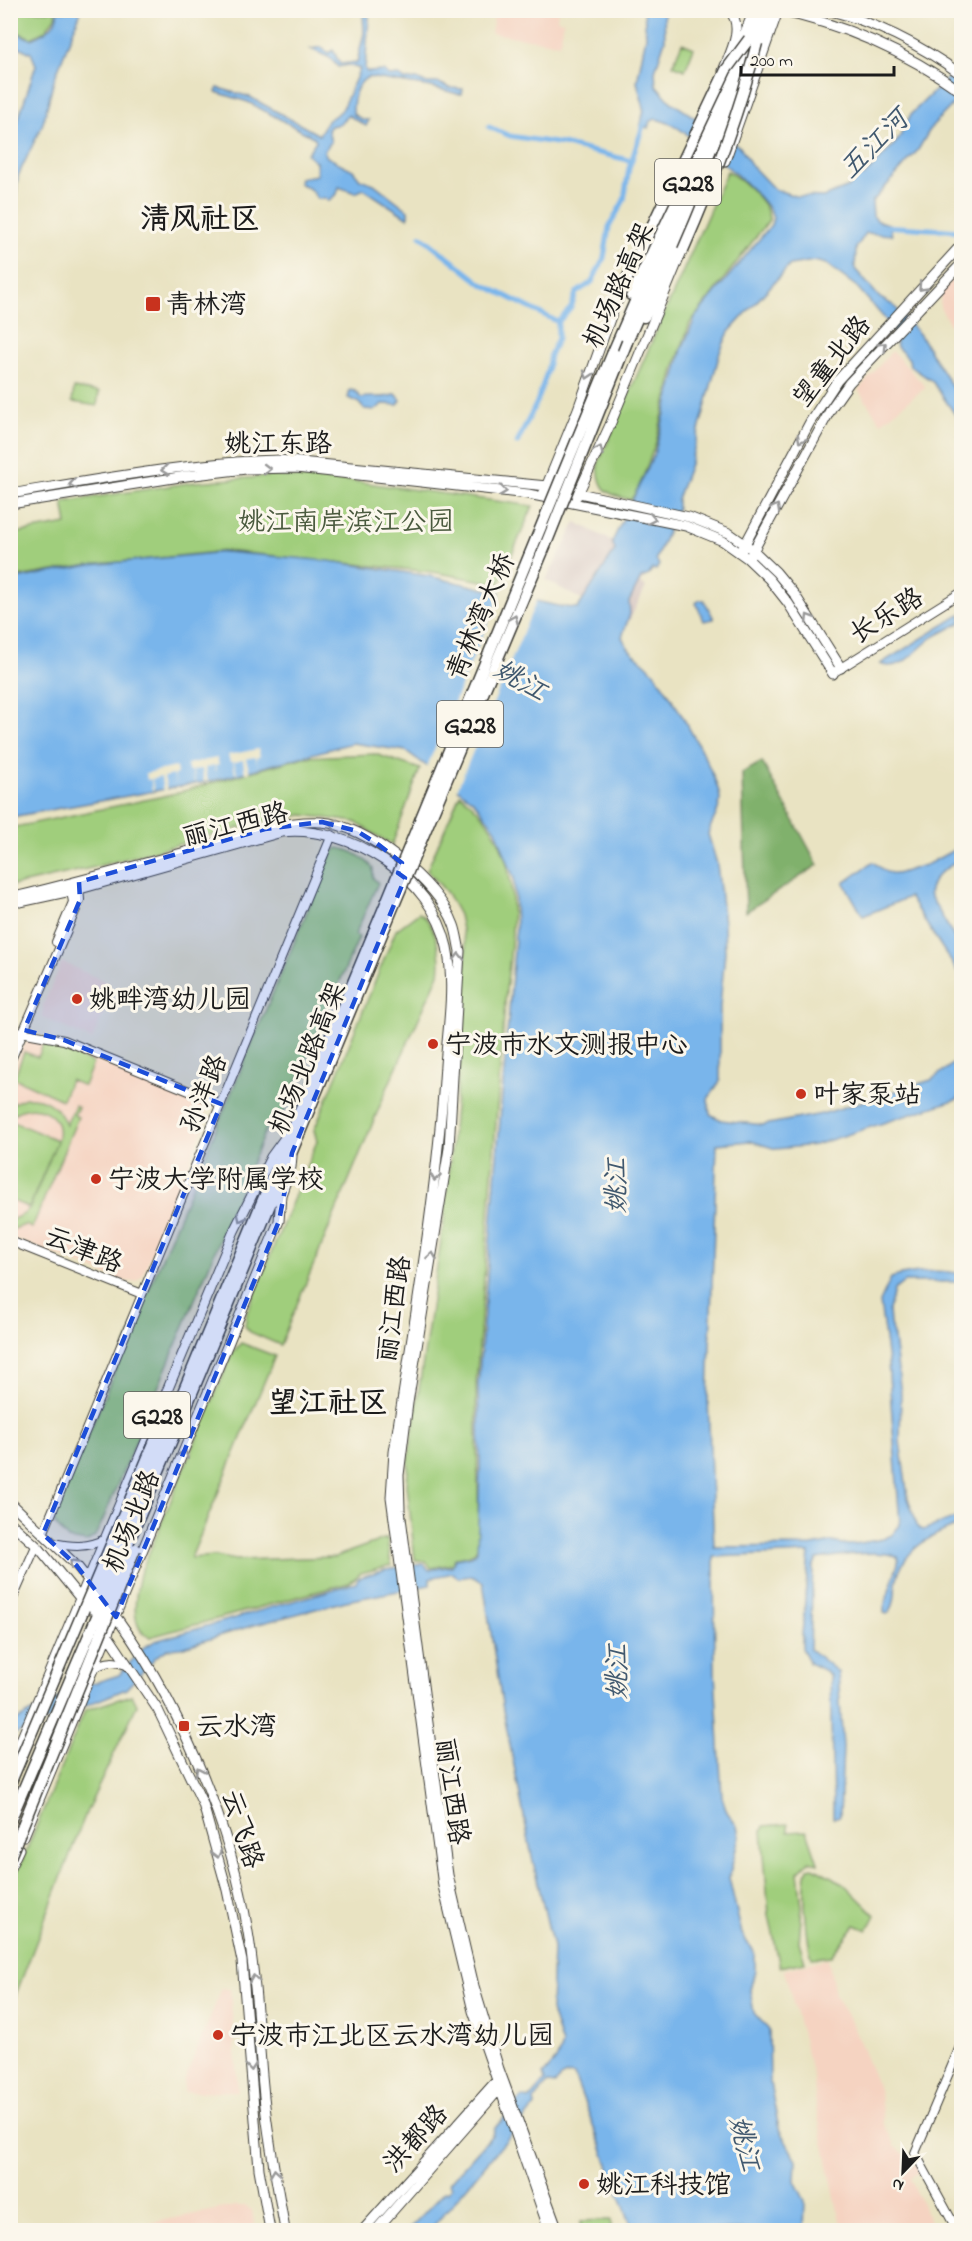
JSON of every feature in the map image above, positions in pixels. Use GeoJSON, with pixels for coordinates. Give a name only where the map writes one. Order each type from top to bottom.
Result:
{"type":"FeatureCollection","features":[{"type":"Feature","properties":{"kind":"highway","name":"机场路高架"},"geometry":{"type":"LineString","coordinates":[[546,544],[627,342],[753,41],[762,10]]}},
{"type":"Feature","properties":{"kind":"highway","name":"机场路高架"},"geometry":{"type":"LineString","coordinates":[[534,546],[613,352],[753,41],[776,11]]}},
{"type":"Feature","properties":{"kind":"highway"},"geometry":{"type":"LineString","coordinates":[[683,250],[718,169],[744,93],[753,41]]}},
{"type":"Feature","properties":{"kind":"highway"},"geometry":{"type":"LineString","coordinates":[[616,302],[726,70],[753,41]]}},
{"type":"Feature","properties":{"kind":"highway"},"geometry":{"type":"LineString","coordinates":[[613,352],[632,294],[684,169]]}},
{"type":"Feature","properties":{"kind":"highway"},"geometry":{"type":"LineString","coordinates":[[627,342],[654,302],[710,184]]}},
{"type":"Feature","properties":{"kind":"highway","name":"青林湾大桥"},"geometry":{"type":"LineString","coordinates":[[390,904],[546,544]]}},
{"type":"Feature","properties":{"kind":"highway","name":"青林湾大桥"},"geometry":{"type":"LineString","coordinates":[[390,904],[534,546]]}},
{"type":"Feature","properties":{"kind":"highway","name":"机场北路高架"},"geometry":{"type":"LineString","coordinates":[[169,1426],[290,1131],[390,904]]}},
{"type":"Feature","properties":{"kind":"highway","name":"机场北路高架"},"geometry":{"type":"LineString","coordinates":[[169,1426],[292,1153],[390,904]]}},
{"type":"Feature","properties":{"kind":"highway"},"geometry":{"type":"LineString","coordinates":[[10,1784],[169,1426]]}},
{"type":"Feature","properties":{"kind":"highway"},"geometry":{"type":"LineString","coordinates":[[10,1857],[108,1619],[166,1466],[169,1426]]}},
{"type":"Feature","properties":{"kind":"highway","name":"机场北路"},"geometry":{"type":"LineString","coordinates":[[10,1805],[169,1426]]}},
{"type":"Feature","properties":{"kind":"highway","name":"机场北路"},"geometry":{"type":"LineString","coordinates":[[10,1821],[169,1426]]}},
{"type":"Feature","properties":{"kind":"main road"},"geometry":{"type":"LineString","coordinates":[[705,121],[734,42],[736,21],[729,10]]}},
{"type":"Feature","properties":{"kind":"main road"},"geometry":{"type":"LineString","coordinates":[[684,169],[754,10]]}},
{"type":"Feature","properties":{"kind":"main road"},"geometry":{"type":"LineString","coordinates":[[827,10],[875,26],[958,72]]}},
{"type":"Feature","properties":{"kind":"main road"},"geometry":{"type":"LineString","coordinates":[[776,11],[840,27],[876,41],[943,78],[962,92]]}},
{"type":"Feature","properties":{"kind":"main road"},"geometry":{"type":"LineString","coordinates":[[574,503],[610,425],[683,250],[710,184],[760,46],[776,11]]}},
{"type":"Feature","properties":{"kind":"main road"},"geometry":{"type":"LineString","coordinates":[[710,184],[733,140],[776,11]]}},
{"type":"Feature","properties":{"kind":"main road","name":"望童北路"},"geometry":{"type":"LineString","coordinates":[[742,549],[810,422],[837,381],[962,244]]}},
{"type":"Feature","properties":{"kind":"main road","name":"望童北路"},"geometry":{"type":"LineString","coordinates":[[751,555],[832,407],[849,383],[962,263]]}},
{"type":"Feature","properties":{"kind":"main road"},"geometry":{"type":"LineString","coordinates":[[542,497],[578,409],[616,302]]}},
{"type":"Feature","properties":{"kind":"main road","name":"姚江东路"},"geometry":{"type":"LineString","coordinates":[[10,494],[151,472],[247,460],[279,460],[547,486],[579,493],[619,507]]}},
{"type":"Feature","properties":{"kind":"main road","name":"姚江东路"},"geometry":{"type":"LineString","coordinates":[[10,504],[186,476],[296,468],[619,507]]}},
{"type":"Feature","properties":{"kind":"main road"},"geometry":{"type":"LineString","coordinates":[[619,507],[688,522],[708,523],[751,555],[837,671]]}},
{"type":"Feature","properties":{"kind":"main road","name":"丽江西路"},"geometry":{"type":"LineString","coordinates":[[10,898],[75,886],[266,829],[322,822],[357,831],[380,845],[429,886],[454,924],[459,960],[448,1148],[399,1475],[402,1564]]}},
{"type":"Feature","properties":{"kind":"main road","name":"丽江西路"},"geometry":{"type":"LineString","coordinates":[[10,904],[282,832],[305,830],[332,835],[357,844],[376,856],[406,880],[427,901],[438,919],[447,946],[451,977],[440,1146],[394,1452],[391,1497],[448,1875],[474,1986],[500,2082]]}},
{"type":"Feature","properties":{"kind":"main road","name":"机场北路"},"geometry":{"type":"LineString","coordinates":[[10,1766],[234,1231],[271,1157],[290,1131]]}},
{"type":"Feature","properties":{"kind":"main road","name":"机场北路"},"geometry":{"type":"LineString","coordinates":[[10,1868],[279,1221],[282,1195],[291,1167],[292,1153]]}},
{"type":"Feature","properties":{"kind":"main road","name":"云飞路"},"geometry":{"type":"LineString","coordinates":[[10,1502],[88,1580],[116,1617],[165,1695],[207,1788],[233,1862],[248,1931],[258,2004],[263,2088],[285,2230]]}},
{"type":"Feature","properties":{"kind":"main road","name":"云飞路"},"geometry":{"type":"LineString","coordinates":[[10,1522],[36,1546],[108,1635],[158,1710],[203,1804],[227,1890],[242,1961],[260,2169],[270,2230]]}},
{"type":"Feature","properties":{"kind":"main road"},"geometry":{"type":"LineString","coordinates":[[500,2082],[511,2099],[549,2230]]}},
{"type":"Feature","properties":{"kind":"main road"},"geometry":{"type":"LineString","coordinates":[[500,2082],[508,2110],[558,2230]]}},
{"type":"Feature","properties":{"kind":"main road","name":"洪都路"},"geometry":{"type":"LineString","coordinates":[[363,2230],[500,2082]]}},
{"type":"Feature","properties":{"kind":"main road","name":"洪都路"},"geometry":{"type":"LineString","coordinates":[[376,2230],[500,2082]]}},
{"type":"Feature","properties":{"kind":"street","name":"长乐路"},"geometry":{"type":"LineString","coordinates":[[837,671],[962,592]]}},
{"type":"Feature","properties":{"kind":"street","name":"孙洋路"},"geometry":{"type":"LineString","coordinates":[[43,1534],[332,835]]}},
{"type":"Feature","properties":{"kind":"street"},"geometry":{"type":"LineString","coordinates":[[10,1051],[73,902],[75,886]]}},
{"type":"Feature","properties":{"kind":"street"},"geometry":{"type":"LineString","coordinates":[[18,1030],[64,1040],[221,1104]]}},
{"type":"Feature","properties":{"kind":"street"},"geometry":{"type":"LineString","coordinates":[[10,1062],[18,1030]]}},
{"type":"Feature","properties":{"kind":"street","name":"云津路"},"geometry":{"type":"LineString","coordinates":[[10,1244],[142,1296]]}},
{"type":"Feature","properties":{"kind":"street"},"geometry":{"type":"LineString","coordinates":[[53,1543],[78,1547],[92,1545],[105,1539]]}},
{"type":"Feature","properties":{"kind":"street"},"geometry":{"type":"LineString","coordinates":[[10,1605],[36,1546]]}},
{"type":"Feature","properties":{"kind":"street"},"geometry":{"type":"LineString","coordinates":[[94,1668],[113,1661],[129,1666]]}},
{"type":"Feature","properties":{"kind":"street"},"geometry":{"type":"LineString","coordinates":[[957,2230],[915,2153],[962,2042]]}},
{"type":"Feature","properties":{"kind":"highlighted area"},"geometry":{"type":"Polygon","coordinates":[[[322,822],[357,831],[379,845],[402,863],[398,873],[405,878],[292,1153],[279,1221],[116,1617],[77,1566],[43,1534],[221,1104],[64,1040],[24,1030],[80,900],[79,882],[265,829],[322,822]]]}},
{"type":"Feature","properties":{"kind":"shaded area"},"geometry":{"type":"Polygon","coordinates":[[[495,11],[558,11],[557,20],[564,21],[560,44],[491,33],[495,11]]]}},
{"type":"Feature","properties":{"kind":"shaded area"},"geometry":{"type":"Polygon","coordinates":[[[961,269],[961,344],[940,307],[941,293],[961,269]]]}},
{"type":"Feature","properties":{"kind":"shaded area"},"geometry":{"type":"Polygon","coordinates":[[[892,351],[926,387],[881,423],[858,390],[892,351]]]}},
{"type":"Feature","properties":{"kind":"shaded area"},"geometry":{"type":"Polygon","coordinates":[[[576,522],[610,540],[646,571],[646,576],[640,583],[646,587],[627,625],[546,580],[576,522]]]}},
{"type":"Feature","properties":{"kind":"shaded area","name":"姚畔湾幼儿园"},"geometry":{"type":"Polygon","coordinates":[[[62,962],[108,983],[112,992],[92,1040],[43,1018],[43,1005],[62,962]]]}},
{"type":"Feature","properties":{"kind":"shaded area","name":"宁波大学附属学校"},"geometry":{"type":"Polygon","coordinates":[[[29,1039],[43,1039],[199,1101],[206,1109],[206,1121],[143,1275],[136,1282],[122,1281],[11,1237],[11,1076],[22,1048],[29,1039]]]}},
{"type":"Feature","properties":{"kind":"shaded area"},"geometry":{"type":"Polygon","coordinates":[[[828,1958],[835,1994],[853,2026],[880,2092],[883,2122],[895,2146],[922,2170],[910,2178],[934,2230],[842,2230],[816,2109],[814,2079],[784,1970],[828,1958]]]}},
{"type":"Feature","properties":{"kind":"shaded area","name":"宁波市江北区云水湾幼儿园"},"geometry":{"type":"Polygon","coordinates":[[[222,1988],[230,1989],[238,2091],[183,2092],[184,2081],[222,1988]]]}},
{"type":"Feature","properties":{"kind":"shaded area"},"geometry":{"type":"Polygon","coordinates":[[[234,2206],[245,2206],[252,2210],[255,2230],[115,2230],[234,2206]]]}},
{"type":"Feature","properties":{"kind":"green space"},"geometry":{"type":"Polygon","coordinates":[[[11,10],[56,11],[56,16],[45,31],[31,38],[11,29],[11,10]]]}},
{"type":"Feature","properties":{"kind":"green space"},"geometry":{"type":"Polygon","coordinates":[[[682,43],[694,48],[685,70],[673,65],[682,43]]]}},
{"type":"Feature","properties":{"kind":"green space"},"geometry":{"type":"Polygon","coordinates":[[[727,171],[760,199],[768,213],[769,220],[690,323],[675,366],[656,442],[640,485],[631,500],[615,496],[602,486],[598,464],[727,171]]]}},
{"type":"Feature","properties":{"kind":"green space"},"geometry":{"type":"Polygon","coordinates":[[[74,388],[99,392],[97,406],[72,402],[74,388]]]}},
{"type":"Feature","properties":{"kind":"green space","name":"姚江南岸滨江公园"},"geometry":{"type":"Polygon","coordinates":[[[273,476],[352,481],[533,506],[499,584],[433,572],[226,551],[90,565],[11,578],[11,534],[67,524],[63,502],[195,482],[273,476]]]}},
{"type":"Feature","properties":{"kind":"green space"},"geometry":{"type":"Polygon","coordinates":[[[375,754],[420,769],[392,845],[355,822],[303,815],[273,819],[91,868],[11,886],[10,828],[169,795],[304,757],[375,754]]]}},
{"type":"Feature","properties":{"kind":"green space"},"geometry":{"type":"Polygon","coordinates":[[[762,762],[818,865],[746,912],[742,773],[762,762]]]}},
{"type":"Feature","properties":{"kind":"green space"},"geometry":{"type":"Polygon","coordinates":[[[460,794],[481,814],[496,835],[511,884],[513,910],[476,1385],[479,1543],[473,1553],[455,1558],[452,1564],[431,1568],[426,1561],[415,1560],[407,1485],[409,1456],[444,1220],[460,1057],[466,949],[459,915],[447,893],[427,870],[460,794]]]}},
{"type":"Feature","properties":{"kind":"green space"},"geometry":{"type":"Polygon","coordinates":[[[338,848],[353,852],[373,868],[373,878],[378,883],[355,935],[359,937],[278,1125],[268,1124],[102,1522],[95,1536],[87,1542],[68,1539],[54,1523],[55,1514],[331,854],[338,848]]]}},
{"type":"Feature","properties":{"kind":"green space"},"geometry":{"type":"Polygon","coordinates":[[[419,913],[425,917],[434,932],[440,958],[439,974],[389,1084],[280,1345],[250,1332],[245,1326],[247,1312],[317,1141],[314,1130],[396,930],[419,913]]]}},
{"type":"Feature","properties":{"kind":"green space"},"geometry":{"type":"Polygon","coordinates":[[[44,1042],[93,1063],[84,1086],[70,1080],[62,1100],[14,1078],[24,1052],[38,1057],[44,1042]]]}},
{"type":"Feature","properties":{"kind":"green space"},"geometry":{"type":"Polygon","coordinates":[[[25,1098],[38,1099],[50,1104],[66,1125],[75,1105],[78,1107],[74,1115],[78,1117],[32,1228],[25,1225],[11,1230],[11,1220],[24,1214],[30,1207],[57,1141],[29,1208],[11,1200],[11,1121],[57,1140],[56,1122],[44,1111],[27,1109],[11,1116],[11,1104],[25,1098]]]}},
{"type":"Feature","properties":{"kind":"green space"},"geometry":{"type":"Polygon","coordinates":[[[241,1343],[275,1356],[191,1558],[215,1556],[236,1560],[335,1557],[387,1538],[391,1565],[361,1573],[349,1583],[150,1637],[143,1633],[136,1619],[140,1574],[233,1352],[241,1343]]]}},
{"type":"Feature","properties":{"kind":"green space"},"geometry":{"type":"Polygon","coordinates":[[[132,1695],[137,1705],[86,1813],[11,2007],[11,1887],[85,1710],[132,1695]]]}},
{"type":"Feature","properties":{"kind":"green space"},"geometry":{"type":"Polygon","coordinates":[[[788,1824],[788,1832],[807,1831],[818,1863],[809,1861],[798,1872],[802,1907],[799,1942],[805,1962],[780,1967],[769,1915],[762,1831],[764,1826],[788,1824]]]}},
{"type":"Feature","properties":{"kind":"green space"},"geometry":{"type":"Polygon","coordinates":[[[813,1867],[843,1883],[875,1915],[867,1930],[855,1925],[831,1956],[812,1958],[807,1926],[805,1886],[808,1868],[813,1867]]]}},
{"type":"Feature","properties":{"kind":"green space"},"geometry":{"type":"Polygon","coordinates":[[[611,2220],[611,2230],[580,2230],[580,2221],[611,2220]]]}},
{"type":"Feature","properties":{"kind":"water"},"geometry":{"type":"Polygon","coordinates":[[[58,11],[81,11],[54,80],[43,123],[18,176],[11,247],[11,141],[36,65],[31,53],[11,43],[11,31],[31,39],[36,37],[52,25],[58,11]]]}},
{"type":"Feature","properties":{"kind":"water"},"geometry":{"type":"Polygon","coordinates":[[[363,11],[368,11],[369,18],[365,69],[367,72],[384,71],[389,76],[398,75],[405,80],[417,79],[425,83],[439,83],[450,88],[463,89],[462,94],[458,94],[431,87],[368,77],[357,89],[353,109],[353,114],[363,120],[369,120],[366,126],[348,115],[340,124],[331,126],[328,130],[331,142],[324,151],[327,157],[353,170],[360,179],[374,184],[408,210],[408,218],[364,189],[355,193],[339,187],[337,194],[328,201],[326,198],[318,199],[310,189],[299,183],[300,178],[317,175],[316,162],[307,154],[316,141],[315,138],[248,102],[216,92],[218,88],[250,97],[319,135],[327,121],[341,111],[360,69],[348,65],[338,67],[330,58],[311,49],[321,47],[328,53],[333,50],[340,64],[357,62],[364,33],[363,11]]]}},
{"type":"Feature","properties":{"kind":"water","name":"姚江"},"geometry":{"type":"Polygon","coordinates":[[[644,11],[664,11],[665,40],[655,71],[656,85],[671,102],[740,147],[752,166],[774,189],[795,196],[823,197],[849,187],[857,177],[864,176],[898,140],[911,114],[961,65],[961,96],[932,126],[918,150],[872,202],[873,216],[878,221],[889,224],[892,235],[866,233],[856,248],[855,269],[880,298],[893,305],[920,335],[961,401],[961,423],[932,381],[910,366],[909,359],[897,347],[892,327],[857,287],[826,264],[814,261],[790,265],[729,332],[720,352],[690,464],[677,499],[677,509],[656,559],[659,565],[656,570],[652,569],[649,575],[641,578],[629,602],[630,614],[622,637],[631,651],[658,677],[702,753],[718,788],[719,808],[708,834],[717,864],[725,952],[720,1006],[720,1081],[708,1099],[710,1114],[721,1120],[763,1125],[822,1114],[931,1080],[961,1058],[961,1092],[958,1099],[815,1145],[776,1149],[750,1141],[717,1144],[708,1399],[714,1547],[812,1546],[832,1542],[849,1545],[883,1539],[892,1535],[900,1525],[888,1362],[880,1302],[891,1278],[917,1272],[935,1271],[961,1274],[961,1282],[904,1282],[894,1290],[889,1310],[901,1394],[900,1441],[908,1498],[918,1528],[923,1530],[961,1516],[961,1524],[930,1538],[906,1558],[897,1579],[892,1607],[887,1614],[884,1613],[884,1607],[898,1557],[870,1553],[847,1555],[817,1559],[813,1567],[810,1649],[838,1672],[843,1747],[840,1816],[833,1818],[830,1676],[826,1671],[809,1663],[802,1648],[809,1553],[714,1557],[715,1673],[722,1797],[727,1812],[737,1826],[739,1836],[729,1878],[742,1934],[755,1955],[755,1971],[750,1990],[754,2013],[769,2030],[770,2083],[779,2129],[796,2160],[795,2181],[805,2201],[804,2230],[633,2230],[574,2075],[568,2075],[563,2076],[555,2084],[548,2083],[534,2099],[535,2106],[430,2230],[408,2230],[444,2192],[448,2192],[451,2188],[449,2183],[522,2097],[529,2099],[545,2081],[543,2075],[557,2059],[562,2045],[551,2011],[553,1947],[533,1862],[503,1710],[483,1582],[471,1576],[458,1578],[453,1573],[430,1578],[430,1585],[346,1601],[251,1626],[181,1648],[168,1649],[157,1656],[126,1689],[11,1736],[10,1724],[75,1689],[119,1675],[144,1647],[155,1641],[356,1583],[358,1578],[386,1569],[424,1564],[429,1570],[452,1566],[455,1559],[471,1556],[477,1551],[480,1467],[478,1385],[516,927],[514,879],[496,830],[474,801],[406,751],[352,743],[216,780],[11,817],[11,580],[90,565],[225,552],[329,561],[429,576],[562,607],[578,608],[615,550],[612,542],[654,455],[682,349],[696,316],[771,225],[773,218],[768,208],[746,184],[678,128],[656,119],[650,121],[648,128],[641,125],[644,108],[637,82],[646,36],[644,11]]]}},
{"type":"Feature","properties":{"kind":"water"},"geometry":{"type":"Polygon","coordinates":[[[350,390],[355,391],[361,398],[387,397],[396,394],[401,400],[398,405],[383,404],[375,410],[364,409],[358,402],[348,398],[350,390]]]}},
{"type":"Feature","properties":{"kind":"water"},"geometry":{"type":"Polygon","coordinates":[[[704,600],[714,619],[704,621],[696,603],[704,600]]]}},
{"type":"Feature","properties":{"kind":"water"},"geometry":{"type":"Polygon","coordinates":[[[961,614],[961,622],[932,638],[902,663],[888,666],[880,664],[961,614]]]}},
{"type":"Feature","properties":{"kind":"water"},"geometry":{"type":"Polygon","coordinates":[[[961,846],[961,859],[945,869],[933,881],[929,894],[961,949],[961,977],[909,897],[863,916],[844,883],[873,862],[886,872],[897,874],[928,864],[961,846]]]}},
{"type":"Feature","properties":{"kind":"pier"},"geometry":{"type":"Polygon","coordinates":[[[502,589],[538,597],[456,792],[426,769],[502,589]]]}},
{"type":"Feature","properties":{"kind":"pier"},"geometry":{"type":"Polygon","coordinates":[[[258,749],[260,756],[256,758],[259,768],[255,757],[246,759],[250,773],[245,773],[243,760],[234,762],[237,773],[235,773],[233,762],[230,762],[228,755],[258,749]]]}},
{"type":"Feature","properties":{"kind":"pier"},"geometry":{"type":"Polygon","coordinates":[[[217,758],[219,765],[215,766],[218,777],[214,766],[205,768],[208,781],[204,782],[202,769],[193,770],[194,782],[192,771],[188,771],[187,764],[217,758]]]}},
{"type":"Feature","properties":{"kind":"pier"},"geometry":{"type":"Polygon","coordinates":[[[176,767],[177,774],[174,775],[177,785],[173,775],[164,777],[167,790],[163,791],[161,777],[152,779],[154,790],[152,791],[151,779],[147,780],[146,773],[176,767]]]}},
{"type":"Feature","properties":{"kind":"waterway"},"geometry":{"type":"LineString","coordinates":[[517,443],[537,402],[550,355],[558,338],[558,322],[571,308],[576,293],[592,282],[604,258],[609,227],[624,200],[629,168],[645,120]]}},
{"type":"Feature","properties":{"kind":"waterway"},"geometry":{"type":"LineString","coordinates":[[489,127],[510,136],[562,144],[632,161]]}},
{"type":"Feature","properties":{"kind":"waterway"},"geometry":{"type":"LineString","coordinates":[[883,226],[962,231]]}},
{"type":"Feature","properties":{"kind":"waterway"},"geometry":{"type":"LineString","coordinates":[[421,236],[482,284],[558,322]]}},
{"type":"Feature","properties":{"kind":"place","name":"青林湾"},"geometry":{"type":"Point","coordinates":[153,304]}},
{"type":"Feature","properties":{"kind":"place","name":"姚畔湾幼儿园"},"geometry":{"type":"Point","coordinates":[77,999]}},
{"type":"Feature","properties":{"kind":"place","name":"宁波市水文测报中心"},"geometry":{"type":"Point","coordinates":[433,1044]}},
{"type":"Feature","properties":{"kind":"place","name":"叶家泵站"},"geometry":{"type":"Point","coordinates":[801,1094]}},
{"type":"Feature","properties":{"kind":"place","name":"宁波大学附属学校"},"geometry":{"type":"Point","coordinates":[96,1179]}},
{"type":"Feature","properties":{"kind":"place","name":"云水湾"},"geometry":{"type":"Point","coordinates":[184,1726]}},
{"type":"Feature","properties":{"kind":"place","name":"宁波市江北区云水湾幼儿园"},"geometry":{"type":"Point","coordinates":[218,2035]}},
{"type":"Feature","properties":{"kind":"place","name":"姚江科技馆"},"geometry":{"type":"Point","coordinates":[584,2184]}},
{"type":"Feature","properties":{"kind":"district","name":"清风社区"},"geometry":{"type":"Point","coordinates":[200,218]}},
{"type":"Feature","properties":{"kind":"district","name":"望江社区"},"geometry":{"type":"Point","coordinates":[328,1402]}},
{"type":"Feature","properties":{"kind":"water label","name":"五江河"},"geometry":{"type":"Point","coordinates":[873,143]}}]}
